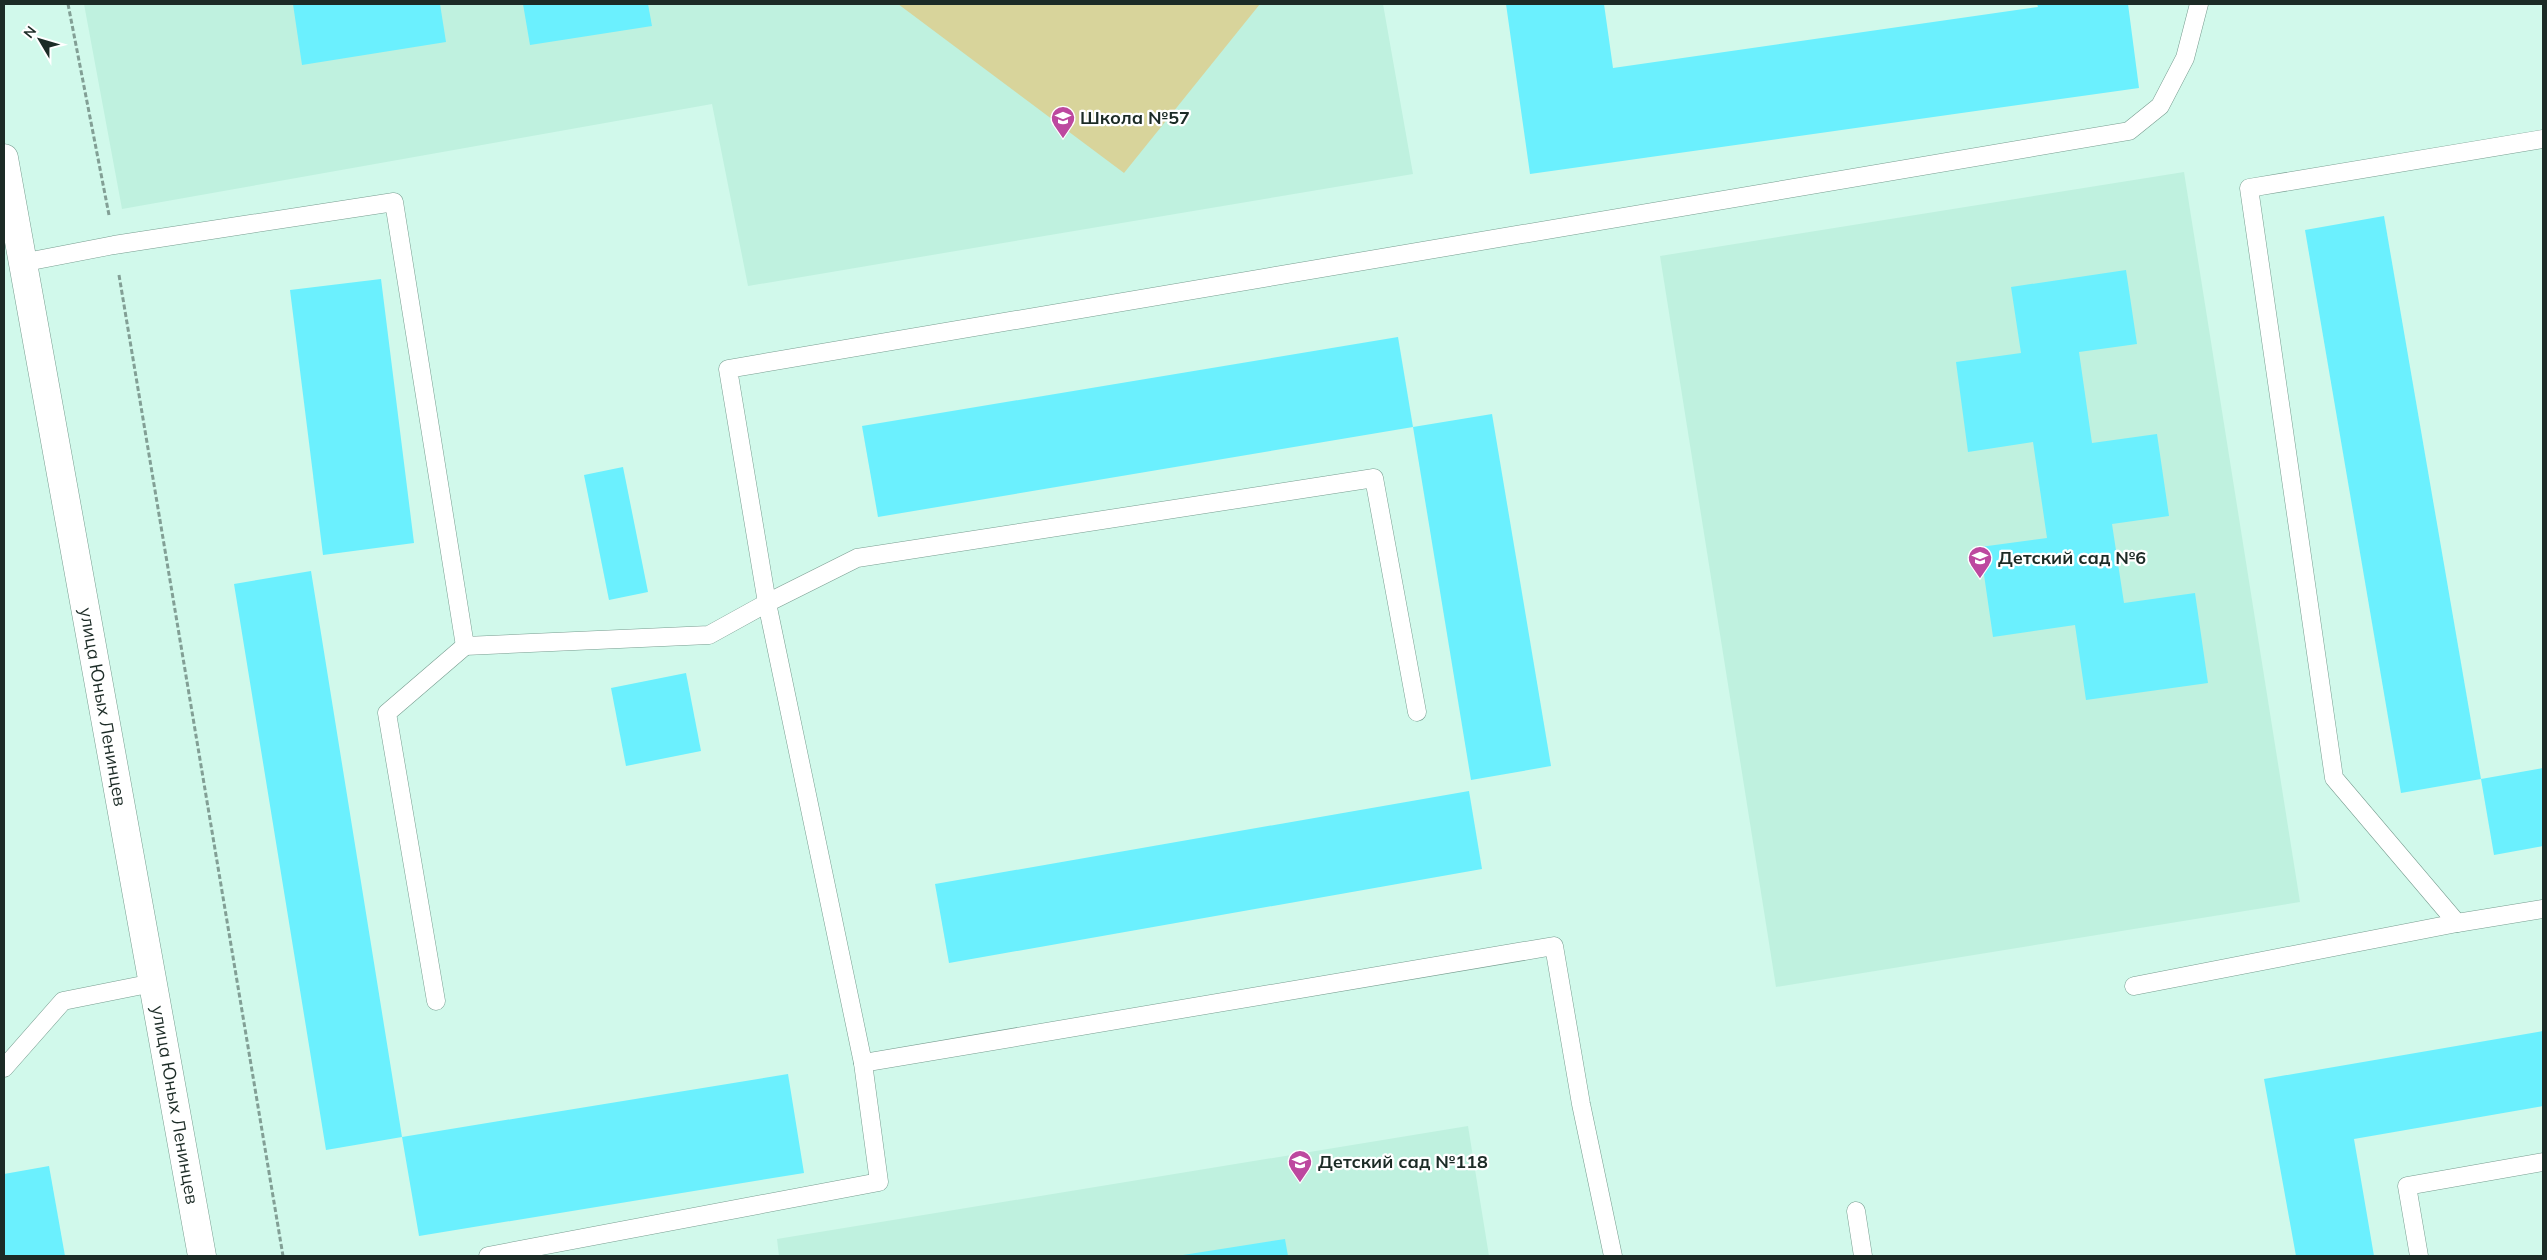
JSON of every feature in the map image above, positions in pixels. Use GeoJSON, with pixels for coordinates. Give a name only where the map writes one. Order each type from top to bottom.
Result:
{"type":"FeatureCollection","features":[{"type":"Feature","properties":{"kind":"street","name":"улица Юных Ленинцев"},"geometry":{"type":"LineString","coordinates":[[4,158],[202,1256]]}},
{"type":"Feature","properties":{"kind":"lane"},"geometry":{"type":"LineString","coordinates":[[488,1256],[511,1254],[879,1182],[863,1062],[767,603],[728,368],[2130,131],[2160,106],[2185,58],[2199,4]]}},
{"type":"Feature","properties":{"kind":"lane"},"geometry":{"type":"LineString","coordinates":[[2457,923],[2334,778],[2249,188],[2543,139]]}},
{"type":"Feature","properties":{"kind":"lane"},"geometry":{"type":"LineString","coordinates":[[22,263],[114,245],[394,202],[465,646]]}},
{"type":"Feature","properties":{"kind":"lane"},"geometry":{"type":"LineString","coordinates":[[436,1001],[387,713],[465,646],[709,635],[856,558],[1374,478],[1417,712]]}},
{"type":"Feature","properties":{"kind":"lane"},"geometry":{"type":"LineString","coordinates":[[2134,986],[2457,923],[2543,909]]}},
{"type":"Feature","properties":{"kind":"lane"},"geometry":{"type":"LineString","coordinates":[[863,1062],[1554,946],[1581,1104],[1613,1256]]}},
{"type":"Feature","properties":{"kind":"lane"},"geometry":{"type":"LineString","coordinates":[[4,1068],[63,1000],[153,983]]}},
{"type":"Feature","properties":{"kind":"lane"},"geometry":{"type":"LineString","coordinates":[[2419,1256],[2407,1186],[2543,1162]]}},
{"type":"Feature","properties":{"kind":"lane"},"geometry":{"type":"LineString","coordinates":[[1856,1211],[1864,1256]]}},
{"type":"Feature","properties":{"kind":"path"},"geometry":{"type":"LineString","coordinates":[[68,4],[114,245],[283,1256]]}},
{"type":"Feature","properties":{"kind":"shaded area","name":"Школа №57"},"geometry":{"type":"Polygon","coordinates":[[[84,4],[1383,4],[1413,174],[748,286],[712,104],[122,209],[84,4]]]}},
{"type":"Feature","properties":{"kind":"shaded area"},"geometry":{"type":"Polygon","coordinates":[[[898,4],[1260,4],[1124,173],[898,4]]]}},
{"type":"Feature","properties":{"kind":"shaded area","name":"Детский сад №6"},"geometry":{"type":"Polygon","coordinates":[[[2184,172],[2300,902],[1776,987],[1660,256],[2184,172]]]}},
{"type":"Feature","properties":{"kind":"shaded area","name":"Детский сад №118"},"geometry":{"type":"Polygon","coordinates":[[[1468,1126],[1489,1256],[779,1256],[777,1239],[1468,1126]]]}},
{"type":"Feature","properties":{"kind":"building"},"geometry":{"type":"Polygon","coordinates":[[[293,4],[440,4],[446,42],[302,65],[293,4]]]}},
{"type":"Feature","properties":{"kind":"building"},"geometry":{"type":"Polygon","coordinates":[[[523,4],[648,4],[652,26],[530,45],[523,4]]]}},
{"type":"Feature","properties":{"kind":"building"},"geometry":{"type":"Polygon","coordinates":[[[1506,4],[1604,4],[1613,68],[2038,7],[2037,4],[2128,4],[2139,88],[1530,174],[1506,4]]]}},
{"type":"Feature","properties":{"kind":"building"},"geometry":{"type":"Polygon","coordinates":[[[2384,216],[2481,779],[2401,793],[2305,230],[2384,216]]]}},
{"type":"Feature","properties":{"kind":"building"},"geometry":{"type":"Polygon","coordinates":[[[2126,270],[2137,344],[2079,352],[2092,443],[2157,434],[2169,516],[2112,524],[2124,603],[2195,593],[2208,683],[2086,700],[2075,625],[1993,637],[1980,547],[2047,538],[2033,442],[1968,452],[1956,362],[2021,353],[2011,287],[2126,270]]]}},
{"type":"Feature","properties":{"kind":"building"},"geometry":{"type":"Polygon","coordinates":[[[381,279],[414,543],[323,555],[290,290],[381,279]]]}},
{"type":"Feature","properties":{"kind":"building"},"geometry":{"type":"Polygon","coordinates":[[[1398,337],[1413,427],[878,517],[862,426],[1398,337]]]}},
{"type":"Feature","properties":{"kind":"building"},"geometry":{"type":"Polygon","coordinates":[[[1492,414],[1551,766],[1471,780],[1413,427],[1492,414]]]}},
{"type":"Feature","properties":{"kind":"building"},"geometry":{"type":"Polygon","coordinates":[[[623,467],[648,592],[609,600],[584,475],[623,467]]]}},
{"type":"Feature","properties":{"kind":"building"},"geometry":{"type":"Polygon","coordinates":[[[311,571],[402,1137],[326,1150],[234,584],[311,571]]]}},
{"type":"Feature","properties":{"kind":"building"},"geometry":{"type":"Polygon","coordinates":[[[686,673],[701,751],[626,766],[611,688],[686,673]]]}},
{"type":"Feature","properties":{"kind":"building"},"geometry":{"type":"Polygon","coordinates":[[[2543,768],[2543,846],[2494,855],[2481,779],[2543,768]]]}},
{"type":"Feature","properties":{"kind":"building"},"geometry":{"type":"Polygon","coordinates":[[[1469,791],[1482,869],[949,963],[935,884],[1469,791]]]}},
{"type":"Feature","properties":{"kind":"building"},"geometry":{"type":"Polygon","coordinates":[[[2543,1031],[2543,1106],[2354,1139],[2374,1256],[2296,1256],[2264,1079],[2543,1031]]]}},
{"type":"Feature","properties":{"kind":"building"},"geometry":{"type":"Polygon","coordinates":[[[788,1074],[804,1173],[419,1236],[402,1137],[788,1074]]]}},
{"type":"Feature","properties":{"kind":"building"},"geometry":{"type":"Polygon","coordinates":[[[49,1166],[65,1256],[4,1256],[4,1174],[49,1166]]]}},
{"type":"Feature","properties":{"kind":"building"},"geometry":{"type":"Polygon","coordinates":[[[1285,1239],[1288,1256],[1183,1256],[1183,1255],[1285,1239]]]}},
{"type":"Feature","properties":{"kind":"place","name":"Школа №57"},"geometry":{"type":"Point","coordinates":[1063,139]}},
{"type":"Feature","properties":{"kind":"place","name":"Детский сад №6"},"geometry":{"type":"Point","coordinates":[1980,579]}},
{"type":"Feature","properties":{"kind":"place","name":"Детский сад №118"},"geometry":{"type":"Point","coordinates":[1300,1183]}}]}
